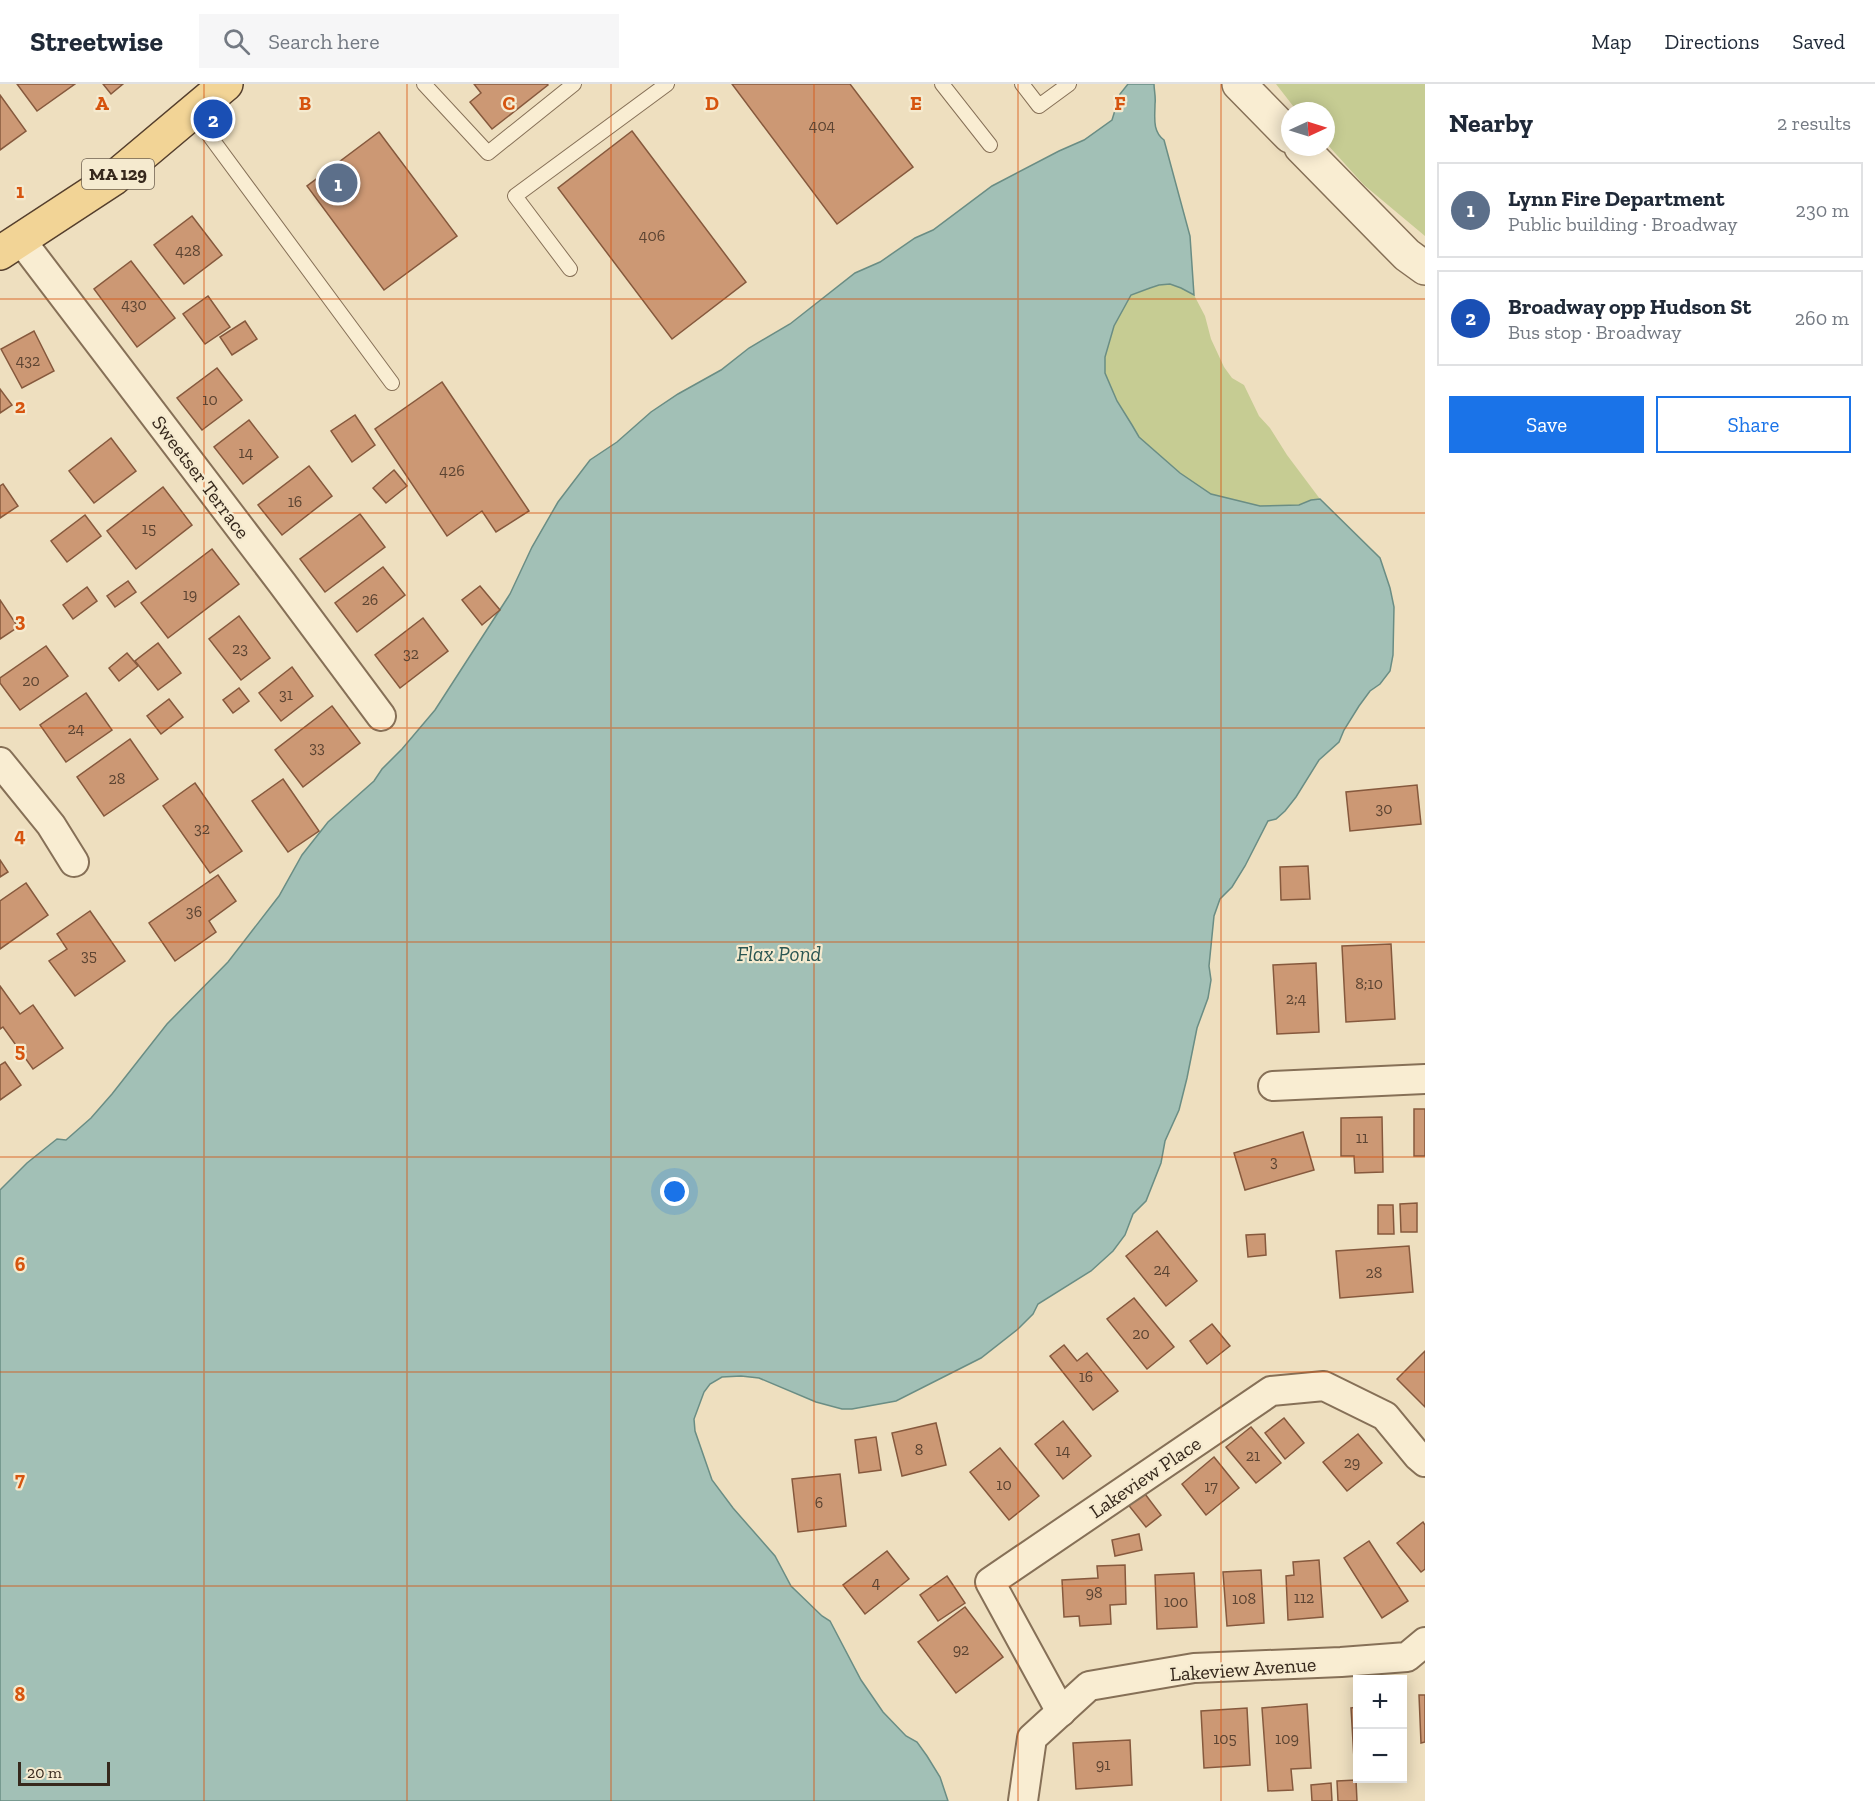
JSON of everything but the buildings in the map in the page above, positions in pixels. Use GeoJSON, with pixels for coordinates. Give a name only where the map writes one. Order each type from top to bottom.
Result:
{"type":"FeatureCollection","features":[{"type":"Feature","properties":{"kind":"main road","name":"MA 129"},"geometry":{"type":"LineString","coordinates":[[10,246],[113,178],[226,84]]}},
{"type":"Feature","properties":{"kind":"street"},"geometry":{"type":"LineString","coordinates":[[1239,84],[1281,127]]}},
{"type":"Feature","properties":{"kind":"street"},"geometry":{"type":"LineString","coordinates":[[1310,156],[1407,255],[1425,268]]}},
{"type":"Feature","properties":{"kind":"street","name":"Sweetser Terrace"},"geometry":{"type":"LineString","coordinates":[[10,246],[289,592],[381,716]]}},
{"type":"Feature","properties":{"kind":"street"},"geometry":{"type":"LineString","coordinates":[[0,762],[51,825],[74,862]]}},
{"type":"Feature","properties":{"kind":"street"},"geometry":{"type":"LineString","coordinates":[[1273,1086],[1425,1079]]}},
{"type":"Feature","properties":{"kind":"street","name":"Lakeview Place"},"geometry":{"type":"LineString","coordinates":[[1061,1712],[990,1582],[1271,1391],[1324,1386],[1385,1416],[1425,1462]]}},
{"type":"Feature","properties":{"kind":"street","name":"Lakeview Avenue"},"geometry":{"type":"LineString","coordinates":[[1023,1801],[1032,1737],[1089,1686],[1194,1668],[1407,1657],[1425,1642]]}},
{"type":"Feature","properties":{"kind":"lane"},"geometry":{"type":"LineString","coordinates":[[424,84],[488,153],[574,84]]}},
{"type":"Feature","properties":{"kind":"lane"},"geometry":{"type":"LineString","coordinates":[[570,269],[515,196],[667,84]]}},
{"type":"Feature","properties":{"kind":"lane"},"geometry":{"type":"LineString","coordinates":[[942,84],[990,145]]}},
{"type":"Feature","properties":{"kind":"lane"},"geometry":{"type":"LineString","coordinates":[[1022,84],[1039,106],[1069,84]]}},
{"type":"Feature","properties":{"kind":"lane"},"geometry":{"type":"LineString","coordinates":[[192,112],[392,383]]}},
{"type":"Feature","properties":{"kind":"green space"},"geometry":{"type":"Polygon","coordinates":[[[1276,84],[1425,84],[1425,236],[1364,185],[1335,153],[1335,102],[1290,102],[1276,84]]]}},
{"type":"Feature","properties":{"kind":"green space"},"geometry":{"type":"Polygon","coordinates":[[[1170,284],[1194,295],[1205,316],[1211,339],[1224,367],[1232,378],[1244,385],[1259,416],[1320,499],[1299,505],[1260,506],[1211,494],[1180,473],[1139,437],[1112,392],[1105,373],[1104,357],[1114,326],[1131,295],[1159,285],[1170,284]]]}},
{"type":"Feature","properties":{"kind":"water","name":"Flax Pond"},"geometry":{"type":"Polygon","coordinates":[[[1128,84],[1154,84],[1156,128],[1164,140],[1190,236],[1194,295],[1170,284],[1159,285],[1131,295],[1114,326],[1105,357],[1105,373],[1117,401],[1139,437],[1180,473],[1211,494],[1260,506],[1299,505],[1320,499],[1380,558],[1394,607],[1393,655],[1390,671],[1380,684],[1370,691],[1344,730],[1339,742],[1319,760],[1285,811],[1276,819],[1268,821],[1245,866],[1232,887],[1220,899],[1214,916],[1208,998],[1197,1028],[1179,1110],[1165,1141],[1161,1163],[1146,1201],[1133,1214],[1125,1235],[1113,1251],[1091,1271],[1038,1304],[1033,1314],[1018,1329],[981,1358],[896,1401],[842,1409],[816,1402],[759,1378],[741,1376],[722,1377],[710,1384],[704,1392],[694,1419],[695,1431],[712,1480],[775,1556],[791,1586],[830,1621],[861,1680],[883,1712],[906,1736],[917,1742],[927,1756],[940,1777],[948,1801],[0,1801],[0,1190],[27,1163],[57,1139],[66,1140],[91,1118],[167,1024],[228,962],[279,896],[302,855],[328,822],[374,781],[435,710],[510,594],[532,547],[558,502],[590,460],[617,442],[651,412],[721,370],[749,348],[790,324],[855,273],[880,262],[915,238],[933,230],[992,186],[1084,140],[1112,120],[1120,94],[1128,84]]]}},
{"type":"Feature","properties":{"kind":"place","name":"Broadway opp Hudson St"},"geometry":{"type":"Point","coordinates":[213,119]}},
{"type":"Feature","properties":{"kind":"place","name":"Lynn Fire Department"},"geometry":{"type":"Point","coordinates":[338,183]}}]}
